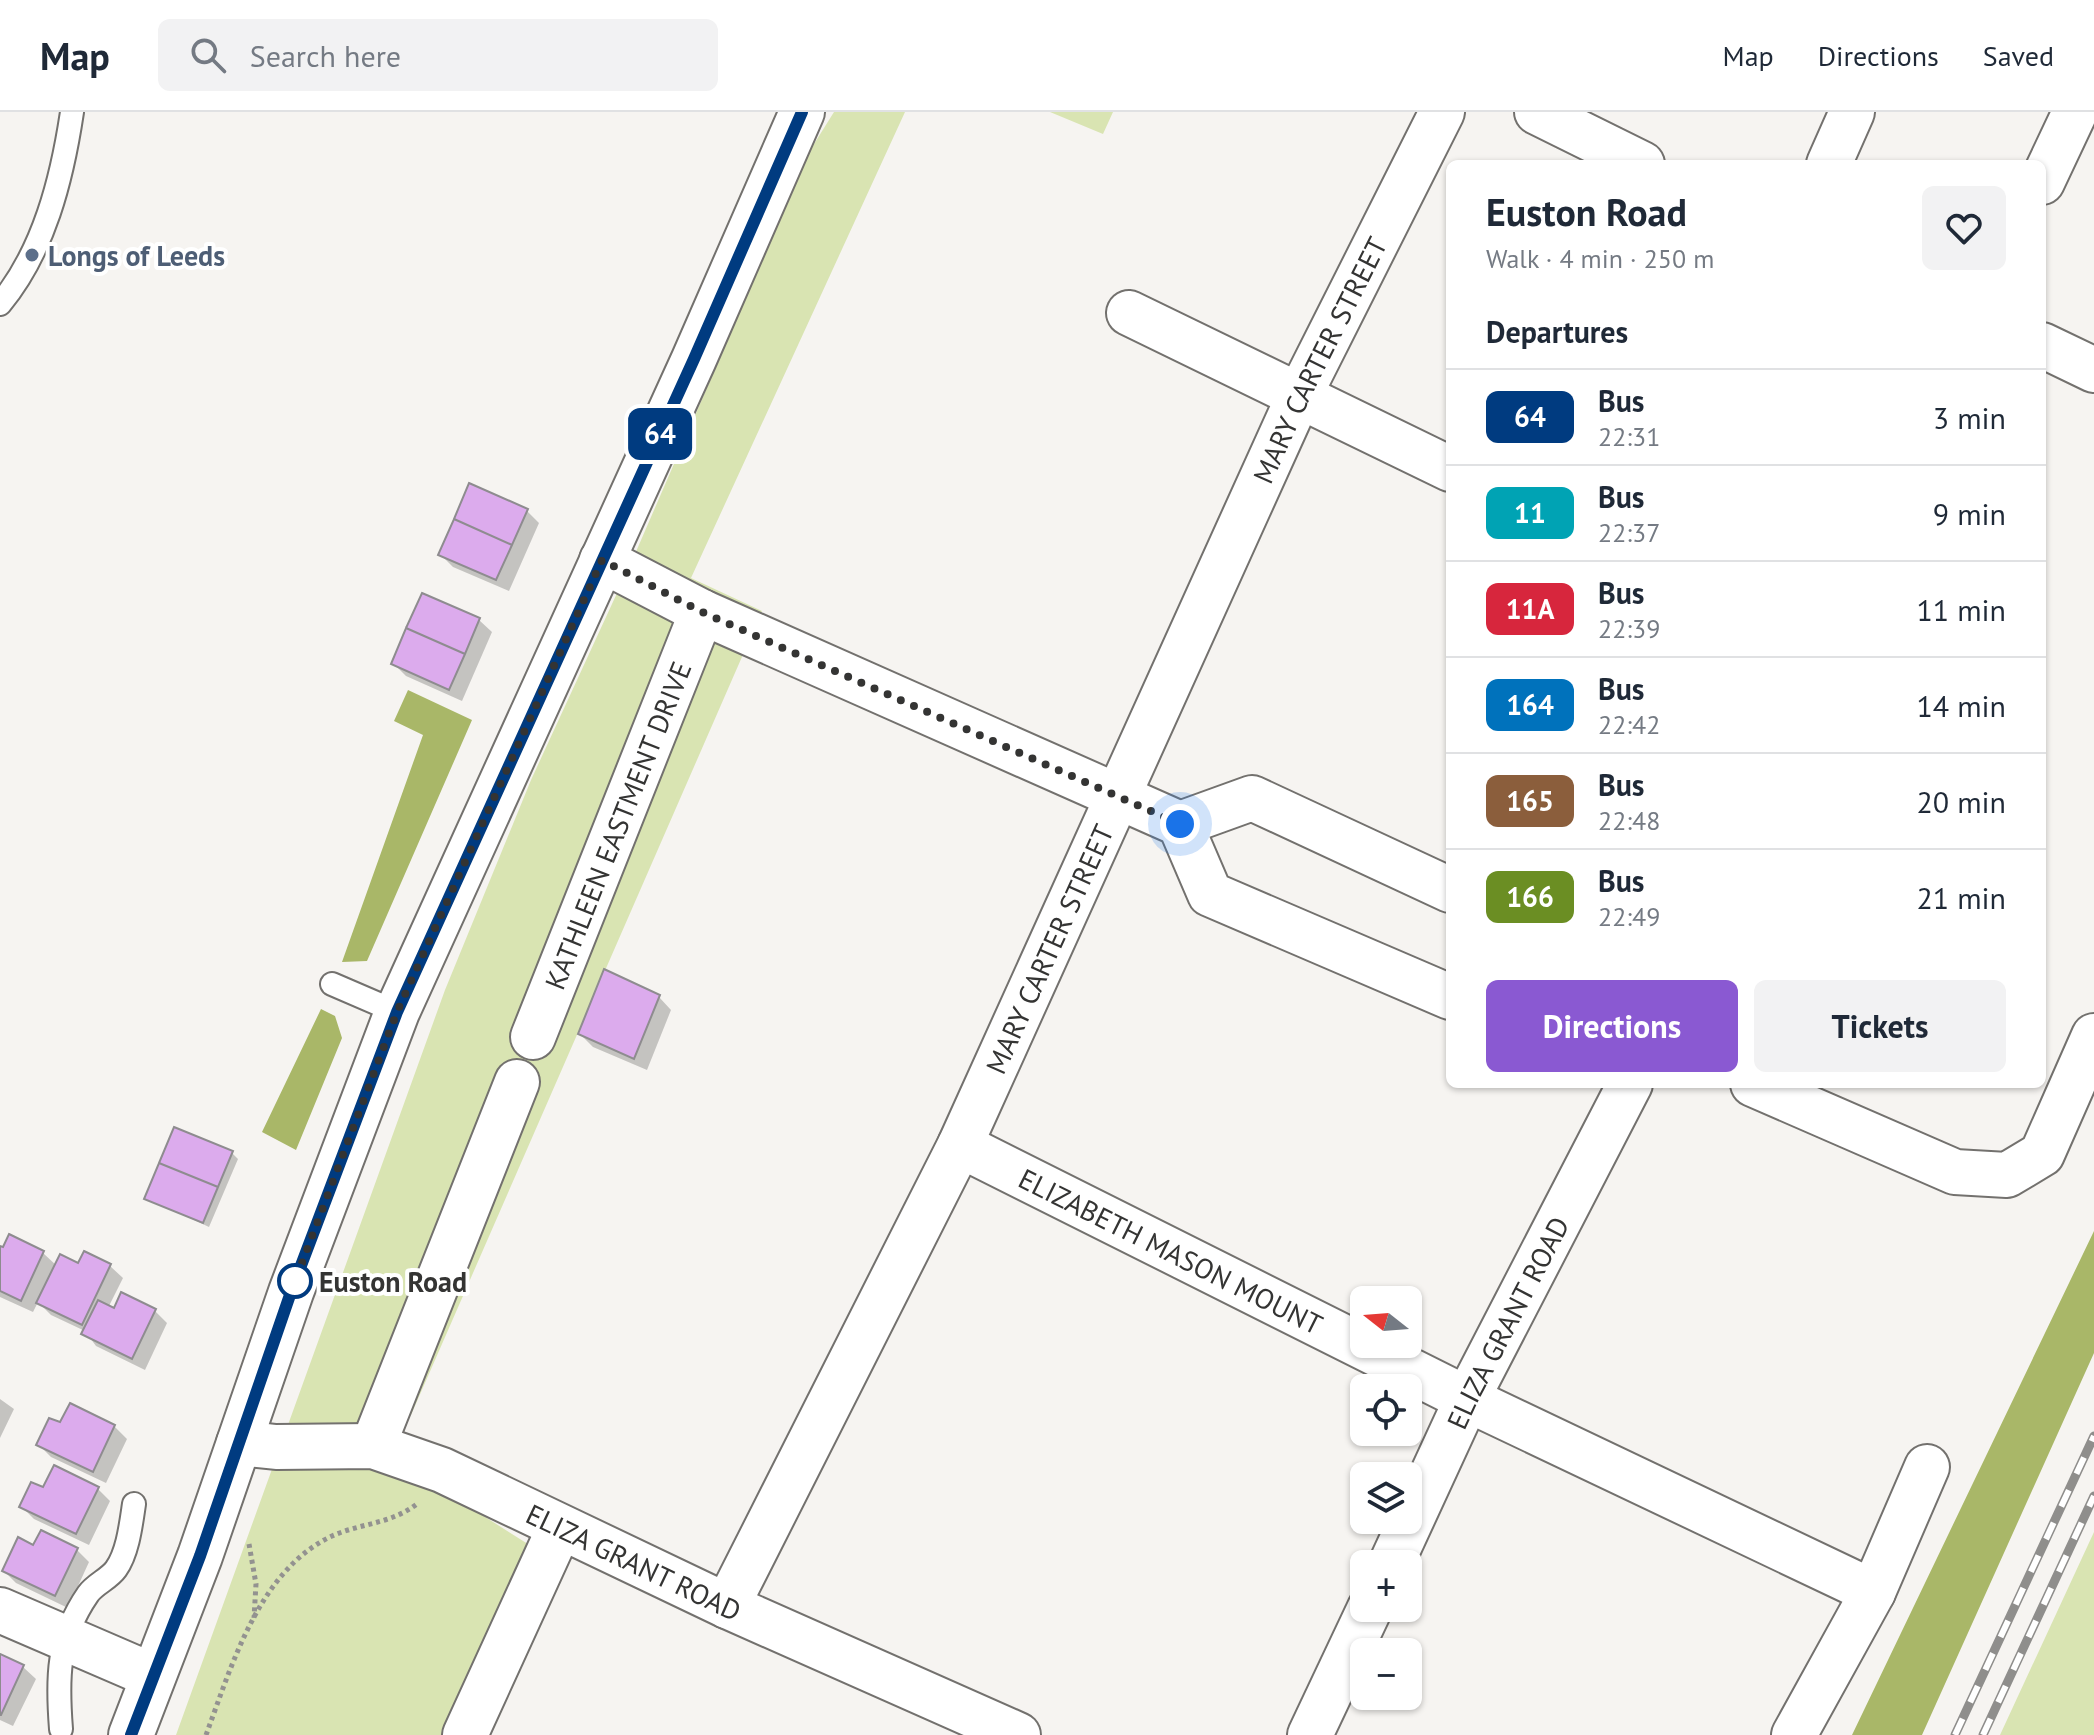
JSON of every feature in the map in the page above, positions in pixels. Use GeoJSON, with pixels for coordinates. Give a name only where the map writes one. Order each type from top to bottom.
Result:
{"type":"FeatureCollection","features":[{"type":"Feature","properties":{"kind":"street"},"geometry":{"type":"LineString","coordinates":[[131,1735],[239,1443],[315,1224],[397,1012],[802,112]]}},
{"type":"Feature","properties":{"kind":"street","name":"MARY CARTER STREET"},"geometry":{"type":"LineString","coordinates":[[727,1606],[960,1145],[1299,396],[1442,112]]}},
{"type":"Feature","properties":{"kind":"street"},"geometry":{"type":"LineString","coordinates":[[1537,112],[1634,160]]}},
{"type":"Feature","properties":{"kind":"street"},"geometry":{"type":"LineString","coordinates":[[1831,160],[1852,112]]}},
{"type":"Feature","properties":{"kind":"street"},"geometry":{"type":"LineString","coordinates":[[2046,174],[2075,112]]}},
{"type":"Feature","properties":{"kind":"street"},"geometry":{"type":"LineString","coordinates":[[1129,313],[1446,467]]}},
{"type":"Feature","properties":{"kind":"street"},"geometry":{"type":"LineString","coordinates":[[2046,347],[2094,370]]}},
{"type":"Feature","properties":{"kind":"street"},"geometry":{"type":"LineString","coordinates":[[602,560],[702,612],[1180,824],[1252,798],[1446,888]]}},
{"type":"Feature","properties":{"kind":"street","name":"KATHLEEN EASTMENT DRIVE"},"geometry":{"type":"LineString","coordinates":[[533,1037],[702,612]]}},
{"type":"Feature","properties":{"kind":"street"},"geometry":{"type":"LineString","coordinates":[[1180,824],[1210,894],[1446,995]]}},
{"type":"Feature","properties":{"kind":"street"},"geometry":{"type":"LineString","coordinates":[[1762,1088],[1955,1172],[2007,1175],[2042,1154],[2094,1036]]}},
{"type":"Feature","properties":{"kind":"street"},"geometry":{"type":"LineString","coordinates":[[373,1446],[517,1082]]}},
{"type":"Feature","properties":{"kind":"street","name":"ELIZA GRANT ROAD"},"geometry":{"type":"LineString","coordinates":[[1397,1550],[1467,1399],[1628,1088]]}},
{"type":"Feature","properties":{"kind":"street","name":"ELIZABETH MASON MOUNT"},"geometry":{"type":"LineString","coordinates":[[960,1145],[1467,1399],[1873,1592]]}},
{"type":"Feature","properties":{"kind":"street","name":"ELIZA GRANT ROAD"},"geometry":{"type":"LineString","coordinates":[[239,1443],[276,1447],[373,1446],[442,1470],[727,1606],[1018,1735]]}},
{"type":"Feature","properties":{"kind":"street"},"geometry":{"type":"LineString","coordinates":[[1794,1735],[1873,1592],[1927,1467]]}},
{"type":"Feature","properties":{"kind":"street"},"geometry":{"type":"LineString","coordinates":[[465,1735],[560,1527]]}},
{"type":"Feature","properties":{"kind":"street"},"geometry":{"type":"LineString","coordinates":[[0,1610],[153,1676]]}},
{"type":"Feature","properties":{"kind":"street"},"geometry":{"type":"LineString","coordinates":[[1310,1735],[1363,1622]]}},
{"type":"Feature","properties":{"kind":"lane"},"geometry":{"type":"LineString","coordinates":[[0,304],[23,276],[38,241],[65,161],[72,112]]}},
{"type":"Feature","properties":{"kind":"lane"},"geometry":{"type":"LineString","coordinates":[[332,984],[397,1012]]}},
{"type":"Feature","properties":{"kind":"lane"},"geometry":{"type":"LineString","coordinates":[[61,1729],[57,1671],[67,1639],[89,1593],[116,1568],[130,1532],[134,1504]]}},
{"type":"Feature","properties":{"kind":"path"},"geometry":{"type":"LineString","coordinates":[[206,1735],[253,1623],[279,1577],[305,1552],[334,1535],[379,1524],[408,1512],[428,1495],[442,1470]]}},
{"type":"Feature","properties":{"kind":"green space"},"geometry":{"type":"Polygon","coordinates":[[[834,112],[905,112],[691,578],[762,611],[411,1415],[382,1430],[373,1446],[531,1546],[442,1735],[176,1735],[445,990],[531,780],[635,554],[809,152],[834,112]]]}},
{"type":"Feature","properties":{"kind":"green space"},"geometry":{"type":"Polygon","coordinates":[[[1050,112],[1113,112],[1103,134],[1050,112]]]}},
{"type":"Feature","properties":{"kind":"green space"},"geometry":{"type":"Polygon","coordinates":[[[408,690],[472,720],[367,961],[342,962],[423,735],[394,721],[408,690]]]}},
{"type":"Feature","properties":{"kind":"green space"},"geometry":{"type":"Polygon","coordinates":[[[321,1009],[335,1016],[342,1038],[296,1150],[262,1132],[321,1009]]]}},
{"type":"Feature","properties":{"kind":"green space"},"geometry":{"type":"Polygon","coordinates":[[[2094,1231],[2094,1353],[1922,1735],[1852,1735],[2094,1231]]]}},
{"type":"Feature","properties":{"kind":"green space"},"geometry":{"type":"Polygon","coordinates":[[[2094,1532],[2094,1735],[2000,1735],[2094,1532]]]}},
{"type":"Feature","properties":{"kind":"building"},"geometry":{"type":"Polygon","coordinates":[[[469,483],[528,509],[512,545],[454,519],[469,483]]]}},
{"type":"Feature","properties":{"kind":"building"},"geometry":{"type":"Polygon","coordinates":[[[454,519],[512,545],[496,580],[438,555],[454,519]]]}},
{"type":"Feature","properties":{"kind":"building"},"geometry":{"type":"Polygon","coordinates":[[[422,593],[480,618],[465,654],[406,628],[422,593]]]}},
{"type":"Feature","properties":{"kind":"building"},"geometry":{"type":"Polygon","coordinates":[[[406,628],[465,654],[449,690],[391,664],[406,628]]]}},
{"type":"Feature","properties":{"kind":"building"},"geometry":{"type":"Polygon","coordinates":[[[604,969],[660,995],[634,1059],[578,1034],[604,969]]]}},
{"type":"Feature","properties":{"kind":"building"},"geometry":{"type":"Polygon","coordinates":[[[174,1127],[233,1151],[218,1187],[159,1163],[174,1127]]]}},
{"type":"Feature","properties":{"kind":"building"},"geometry":{"type":"Polygon","coordinates":[[[159,1163],[218,1187],[203,1223],[144,1199],[159,1163]]]}},
{"type":"Feature","properties":{"kind":"building"},"geometry":{"type":"Polygon","coordinates":[[[9,1234],[44,1251],[21,1301],[0,1291],[0,1246],[3,1247],[9,1234]]]}},
{"type":"Feature","properties":{"kind":"building"},"geometry":{"type":"Polygon","coordinates":[[[84,1251],[111,1264],[82,1325],[36,1303],[60,1254],[78,1263],[84,1251]]]}},
{"type":"Feature","properties":{"kind":"building"},"geometry":{"type":"Polygon","coordinates":[[[121,1292],[156,1309],[132,1359],[81,1334],[98,1300],[114,1308],[121,1292]]]}},
{"type":"Feature","properties":{"kind":"building"},"geometry":{"type":"Polygon","coordinates":[[[70,1403],[115,1425],[93,1472],[36,1445],[49,1418],[60,1422],[70,1403]]]}},
{"type":"Feature","properties":{"kind":"building"},"geometry":{"type":"Polygon","coordinates":[[[54,1465],[99,1487],[76,1534],[19,1507],[31,1482],[43,1487],[54,1465]]]}},
{"type":"Feature","properties":{"kind":"building"},"geometry":{"type":"Polygon","coordinates":[[[41,1530],[78,1548],[55,1596],[2,1571],[18,1537],[33,1545],[41,1530]]]}},
{"type":"Feature","properties":{"kind":"building"},"geometry":{"type":"Polygon","coordinates":[[[0,1654],[24,1665],[1,1715],[0,1715],[0,1654]]]}},
{"type":"Feature","properties":{"kind":"railway"},"geometry":{"type":"LineString","coordinates":[[1955,1735],[2094,1436]]}},
{"type":"Feature","properties":{"kind":"railway"},"geometry":{"type":"LineString","coordinates":[[1983,1735],[2094,1496]]}},
{"type":"Feature","properties":{"kind":"bus line","name":"64"},"geometry":{"type":"LineString","coordinates":[[131,1735],[200,1556],[335,1170],[397,1012],[694,359],[802,112]]}},
{"type":"Feature","properties":{"kind":"place","name":"Longs of Leeds"},"geometry":{"type":"Point","coordinates":[32,255]}},
{"type":"Feature","properties":{"kind":"place","name":"Euston Road"},"geometry":{"type":"Point","coordinates":[295,1281]}},
{"type":"Feature","properties":{"kind":"route"},"geometry":{"type":"LineString","coordinates":[[295,1281],[291,1292],[397,1012],[602,560],[702,612],[1180,824]]}}]}
